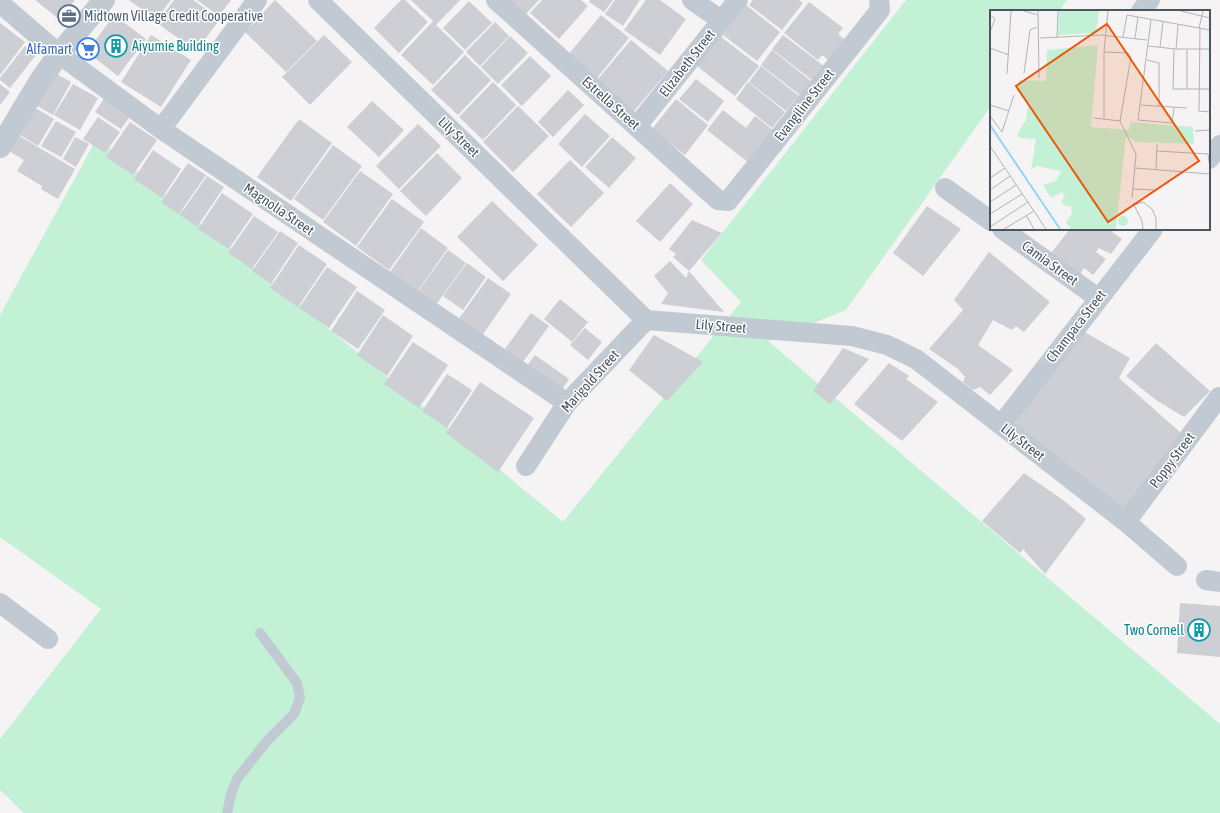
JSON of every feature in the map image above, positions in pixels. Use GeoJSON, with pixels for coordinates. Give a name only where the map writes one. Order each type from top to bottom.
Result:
{"type":"FeatureCollection","features":[{"type":"Feature","properties":{"kind":"street"},"geometry":{"type":"LineString","coordinates":[[0,147],[32,92],[59,54],[104,0]]}},
{"type":"Feature","properties":{"kind":"street"},"geometry":{"type":"LineString","coordinates":[[161,129],[257,0]]}},
{"type":"Feature","properties":{"kind":"street","name":"Lily Street"},"geometry":{"type":"LineString","coordinates":[[318,0],[646,320],[852,336],[887,345],[916,359],[1126,522],[1177,566]]}},
{"type":"Feature","properties":{"kind":"street","name":"Estrella Street"},"geometry":{"type":"LineString","coordinates":[[496,0],[718,200],[728,201]]}},
{"type":"Feature","properties":{"kind":"street"},"geometry":{"type":"LineString","coordinates":[[692,0],[721,20]]}},
{"type":"Feature","properties":{"kind":"street","name":"Elizabeth Street"},"geometry":{"type":"LineString","coordinates":[[637,126],[738,0]]}},
{"type":"Feature","properties":{"kind":"street"},"geometry":{"type":"LineString","coordinates":[[1142,10],[1150,0]]}},
{"type":"Feature","properties":{"kind":"street","name":"Magnolia Street"},"geometry":{"type":"LineString","coordinates":[[0,3],[59,54],[161,129],[567,403]]}},
{"type":"Feature","properties":{"kind":"street","name":"Evangiline Street"},"geometry":{"type":"LineString","coordinates":[[728,201],[880,5]]}},
{"type":"Feature","properties":{"kind":"street"},"geometry":{"type":"LineString","coordinates":[[1210,158],[1220,145]]}},
{"type":"Feature","properties":{"kind":"street","name":"Camia Street"},"geometry":{"type":"LineString","coordinates":[[945,188],[990,218]]}},
{"type":"Feature","properties":{"kind":"street","name":"Camia Street"},"geometry":{"type":"LineString","coordinates":[[1006,230],[1098,298]]}},
{"type":"Feature","properties":{"kind":"street","name":"Champaca Street"},"geometry":{"type":"LineString","coordinates":[[1001,425],[1152,230]]}},
{"type":"Feature","properties":{"kind":"street","name":"Marigold Street"},"geometry":{"type":"LineString","coordinates":[[526,466],[567,403],[646,320]]}},
{"type":"Feature","properties":{"kind":"street","name":"Poppy Street"},"geometry":{"type":"LineString","coordinates":[[1126,522],[1219,397]]}},
{"type":"Feature","properties":{"kind":"street"},"geometry":{"type":"LineString","coordinates":[[0,604],[48,639]]}},
{"type":"Feature","properties":{"kind":"lane"},"geometry":{"type":"LineString","coordinates":[[227,813],[231,794],[237,779],[266,742],[294,714],[300,698],[297,683],[260,633]]}},
{"type":"Feature","properties":{"kind":"green space"},"geometry":{"type":"Polygon","coordinates":[[[906,0],[1067,0],[1060,10],[990,10],[990,107],[846,310],[768,341],[1220,724],[1220,813],[24,813],[0,790],[0,739],[101,609],[0,537],[0,315],[97,138],[563,522],[741,302],[701,260],[906,0]]]}},
{"type":"Feature","properties":{"kind":"building"},"geometry":{"type":"Polygon","coordinates":[[[35,0],[75,0],[60,20],[35,0]]]}},
{"type":"Feature","properties":{"kind":"building"},"geometry":{"type":"Polygon","coordinates":[[[129,0],[171,0],[156,20],[129,0]]]}},
{"type":"Feature","properties":{"kind":"building"},"geometry":{"type":"Polygon","coordinates":[[[174,0],[193,0],[220,19],[196,51],[157,23],[174,0]]]}},
{"type":"Feature","properties":{"kind":"building"},"geometry":{"type":"Polygon","coordinates":[[[197,0],[231,0],[219,16],[197,0]]]}},
{"type":"Feature","properties":{"kind":"building"},"geometry":{"type":"Polygon","coordinates":[[[275,0],[317,41],[286,72],[245,32],[275,0]]]}},
{"type":"Feature","properties":{"kind":"building"},"geometry":{"type":"Polygon","coordinates":[[[401,0],[405,0],[428,22],[399,53],[374,28],[401,0]]]}},
{"type":"Feature","properties":{"kind":"building"},"geometry":{"type":"Polygon","coordinates":[[[411,0],[460,0],[436,25],[464,52],[433,85],[401,55],[433,21],[411,0]]]}},
{"type":"Feature","properties":{"kind":"building"},"geometry":{"type":"Polygon","coordinates":[[[509,0],[539,0],[525,15],[509,0]]]}},
{"type":"Feature","properties":{"kind":"building"},"geometry":{"type":"Polygon","coordinates":[[[542,0],[581,0],[588,6],[559,39],[530,13],[542,0]]]}},
{"type":"Feature","properties":{"kind":"building"},"geometry":{"type":"Polygon","coordinates":[[[590,0],[613,0],[604,12],[589,2],[590,0]]]}},
{"type":"Feature","properties":{"kind":"building"},"geometry":{"type":"Polygon","coordinates":[[[615,0],[640,0],[623,26],[605,14],[615,0]]]}},
{"type":"Feature","properties":{"kind":"building"},"geometry":{"type":"Polygon","coordinates":[[[646,0],[660,0],[686,19],[660,55],[624,30],[646,0]]]}},
{"type":"Feature","properties":{"kind":"building"},"geometry":{"type":"Polygon","coordinates":[[[753,0],[799,0],[803,3],[782,30],[749,5],[753,0]]]}},
{"type":"Feature","properties":{"kind":"building"},"geometry":{"type":"Polygon","coordinates":[[[469,1],[492,23],[465,50],[443,28],[469,1]]]}},
{"type":"Feature","properties":{"kind":"building"},"geometry":{"type":"Polygon","coordinates":[[[809,2],[843,28],[838,34],[849,43],[833,64],[822,55],[818,60],[784,33],[809,2]]]}},
{"type":"Feature","properties":{"kind":"building"},"geometry":{"type":"Polygon","coordinates":[[[746,5],[780,32],[757,61],[723,35],[746,5]]]}},
{"type":"Feature","properties":{"kind":"building","name":"Aiyumie Building"},"geometry":{"type":"Polygon","coordinates":[[[114,15],[146,39],[118,76],[87,52],[114,15]]]}},
{"type":"Feature","properties":{"kind":"building"},"geometry":{"type":"Polygon","coordinates":[[[601,15],[629,38],[597,78],[568,55],[601,15]]]}},
{"type":"Feature","properties":{"kind":"building"},"geometry":{"type":"Polygon","coordinates":[[[495,22],[509,36],[480,66],[466,52],[495,22]]]}},
{"type":"Feature","properties":{"kind":"building"},"geometry":{"type":"Polygon","coordinates":[[[0,23],[25,42],[0,75],[0,23]]]}},
{"type":"Feature","properties":{"kind":"building"},"geometry":{"type":"Polygon","coordinates":[[[151,35],[191,60],[161,107],[121,82],[151,35]]]}},
{"type":"Feature","properties":{"kind":"building"},"geometry":{"type":"Polygon","coordinates":[[[324,35],[352,62],[310,105],[282,77],[324,35]]]}},
{"type":"Feature","properties":{"kind":"building"},"geometry":{"type":"Polygon","coordinates":[[[783,35],[824,66],[812,80],[772,49],[783,35]]]}},
{"type":"Feature","properties":{"kind":"building"},"geometry":{"type":"Polygon","coordinates":[[[510,36],[528,53],[498,84],[481,67],[510,36]]]}},
{"type":"Feature","properties":{"kind":"building"},"geometry":{"type":"Polygon","coordinates":[[[720,36],[759,66],[735,96],[697,66],[720,36]]]}},
{"type":"Feature","properties":{"kind":"building"},"geometry":{"type":"Polygon","coordinates":[[[631,40],[668,71],[634,111],[597,80],[631,40]]]}},
{"type":"Feature","properties":{"kind":"building"},"geometry":{"type":"Polygon","coordinates":[[[25,46],[36,55],[10,88],[0,80],[0,78],[25,46]]]}},
{"type":"Feature","properties":{"kind":"building"},"geometry":{"type":"Polygon","coordinates":[[[772,50],[811,81],[800,95],[761,65],[772,50]]]}},
{"type":"Feature","properties":{"kind":"building"},"geometry":{"type":"Polygon","coordinates":[[[465,55],[491,80],[458,115],[431,90],[465,55]]]}},
{"type":"Feature","properties":{"kind":"building"},"geometry":{"type":"Polygon","coordinates":[[[530,56],[551,76],[522,106],[501,85],[530,56]]]}},
{"type":"Feature","properties":{"kind":"building"},"geometry":{"type":"Polygon","coordinates":[[[761,66],[799,96],[786,111],[749,82],[761,66]]]}},
{"type":"Feature","properties":{"kind":"building"},"geometry":{"type":"Polygon","coordinates":[[[53,72],[71,82],[53,115],[34,104],[53,72]]]}},
{"type":"Feature","properties":{"kind":"building"},"geometry":{"type":"Polygon","coordinates":[[[696,79],[724,101],[708,122],[679,99],[696,79]]]}},
{"type":"Feature","properties":{"kind":"building"},"geometry":{"type":"Polygon","coordinates":[[[493,82],[516,105],[483,140],[459,117],[493,82]]]}},
{"type":"Feature","properties":{"kind":"building"},"geometry":{"type":"Polygon","coordinates":[[[748,82],[785,112],[772,128],[736,99],[748,82]]]}},
{"type":"Feature","properties":{"kind":"building"},"geometry":{"type":"Polygon","coordinates":[[[0,84],[10,92],[0,105],[0,84]]]}},
{"type":"Feature","properties":{"kind":"building"},"geometry":{"type":"Polygon","coordinates":[[[73,84],[98,98],[80,130],[54,115],[73,84]]]}},
{"type":"Feature","properties":{"kind":"building"},"geometry":{"type":"Polygon","coordinates":[[[568,90],[584,105],[553,137],[538,122],[568,90]]]}},
{"type":"Feature","properties":{"kind":"building"},"geometry":{"type":"Polygon","coordinates":[[[105,97],[131,115],[121,129],[95,112],[105,97]]]}},
{"type":"Feature","properties":{"kind":"building"},"geometry":{"type":"Polygon","coordinates":[[[676,99],[708,125],[685,155],[652,129],[676,99]]]}},
{"type":"Feature","properties":{"kind":"building"},"geometry":{"type":"Polygon","coordinates":[[[372,101],[404,130],[379,157],[347,127],[372,101]]]}},
{"type":"Feature","properties":{"kind":"building"},"geometry":{"type":"Polygon","coordinates":[[[32,106],[54,119],[38,146],[17,133],[32,106]]]}},
{"type":"Feature","properties":{"kind":"building"},"geometry":{"type":"Polygon","coordinates":[[[518,106],[549,136],[513,172],[483,142],[518,106]]]}},
{"type":"Feature","properties":{"kind":"building"},"geometry":{"type":"Polygon","coordinates":[[[723,110],[746,128],[755,116],[774,131],[749,163],[707,130],[723,110]]]}},
{"type":"Feature","properties":{"kind":"building"},"geometry":{"type":"Polygon","coordinates":[[[585,114],[610,136],[582,167],[558,144],[585,114]]]}},
{"type":"Feature","properties":{"kind":"building"},"geometry":{"type":"Polygon","coordinates":[[[98,117],[120,132],[105,153],[83,139],[98,117]]]}},
{"type":"Feature","properties":{"kind":"building"},"geometry":{"type":"Polygon","coordinates":[[[299,119],[332,143],[291,201],[257,177],[299,119]]]}},
{"type":"Feature","properties":{"kind":"building"},"geometry":{"type":"Polygon","coordinates":[[[56,121],[76,132],[61,157],[41,146],[56,121]]]}},
{"type":"Feature","properties":{"kind":"building"},"geometry":{"type":"Polygon","coordinates":[[[130,122],[157,140],[133,175],[106,157],[130,122]]]}},
{"type":"Feature","properties":{"kind":"building"},"geometry":{"type":"Polygon","coordinates":[[[418,124],[441,146],[399,189],[376,166],[418,124]]]}},
{"type":"Feature","properties":{"kind":"building"},"geometry":{"type":"Polygon","coordinates":[[[16,134],[75,169],[58,199],[41,189],[42,186],[17,171],[24,160],[7,150],[16,134]]]}},
{"type":"Feature","properties":{"kind":"building"},"geometry":{"type":"Polygon","coordinates":[[[75,137],[89,144],[76,167],[63,159],[75,137]]]}},
{"type":"Feature","properties":{"kind":"building"},"geometry":{"type":"Polygon","coordinates":[[[612,137],[636,158],[609,188],[585,167],[612,137]]]}},
{"type":"Feature","properties":{"kind":"building"},"geometry":{"type":"Polygon","coordinates":[[[333,145],[362,166],[323,220],[294,199],[333,145]]]}},
{"type":"Feature","properties":{"kind":"building"},"geometry":{"type":"Polygon","coordinates":[[[153,150],[181,169],[162,198],[134,179],[153,150]]]}},
{"type":"Feature","properties":{"kind":"building"},"geometry":{"type":"Polygon","coordinates":[[[437,153],[462,178],[426,216],[400,191],[437,153]]]}},
{"type":"Feature","properties":{"kind":"building"},"geometry":{"type":"Polygon","coordinates":[[[570,160],[604,193],[571,227],[537,194],[570,160]]]}},
{"type":"Feature","properties":{"kind":"building"},"geometry":{"type":"Polygon","coordinates":[[[188,163],[206,175],[179,214],[161,202],[188,163]]]}},
{"type":"Feature","properties":{"kind":"building"},"geometry":{"type":"Polygon","coordinates":[[[360,171],[393,194],[356,246],[323,222],[360,171]]]}},
{"type":"Feature","properties":{"kind":"building"},"geometry":{"type":"Polygon","coordinates":[[[207,176],[224,187],[197,227],[180,215],[207,176]]]}},
{"type":"Feature","properties":{"kind":"building"},"geometry":{"type":"Polygon","coordinates":[[[670,183],[693,204],[660,242],[636,221],[670,183]]]}},
{"type":"Feature","properties":{"kind":"building"},"geometry":{"type":"Polygon","coordinates":[[[222,193],[253,214],[229,249],[198,229],[222,193]]]}},
{"type":"Feature","properties":{"kind":"building"},"geometry":{"type":"Polygon","coordinates":[[[392,199],[424,222],[389,270],[357,247],[392,199]]]}},
{"type":"Feature","properties":{"kind":"building"},"geometry":{"type":"Polygon","coordinates":[[[492,201],[538,245],[503,281],[457,237],[492,201]]]}},
{"type":"Feature","properties":{"kind":"building"},"geometry":{"type":"Polygon","coordinates":[[[927,206],[961,229],[923,276],[893,253],[927,206]]]}},
{"type":"Feature","properties":{"kind":"building"},"geometry":{"type":"Polygon","coordinates":[[[254,216],[278,232],[252,269],[228,253],[254,216]]]}},
{"type":"Feature","properties":{"kind":"building"},"geometry":{"type":"Polygon","coordinates":[[[692,220],[722,233],[689,271],[673,257],[676,254],[669,249],[692,220]]]}},
{"type":"Feature","properties":{"kind":"building"},"geometry":{"type":"Polygon","coordinates":[[[421,228],[448,248],[417,292],[390,272],[421,228]]]}},
{"type":"Feature","properties":{"kind":"building"},"geometry":{"type":"Polygon","coordinates":[[[1069,230],[1113,230],[1112,232],[1122,239],[1111,254],[1099,248],[1096,252],[1106,259],[1093,275],[1084,268],[1079,276],[1051,253],[1069,230]]]}},
{"type":"Feature","properties":{"kind":"building"},"geometry":{"type":"Polygon","coordinates":[[[280,231],[298,243],[271,284],[252,271],[280,231]]]}},
{"type":"Feature","properties":{"kind":"building"},"geometry":{"type":"Polygon","coordinates":[[[299,245],[327,264],[298,307],[270,288],[299,245]]]}},
{"type":"Feature","properties":{"kind":"building"},"geometry":{"type":"Polygon","coordinates":[[[448,250],[466,263],[435,306],[417,293],[448,250]]]}},
{"type":"Feature","properties":{"kind":"building"},"geometry":{"type":"Polygon","coordinates":[[[989,252],[1050,302],[1024,332],[1016,326],[1012,330],[993,320],[978,345],[1013,370],[990,395],[980,387],[973,390],[963,382],[965,377],[958,369],[929,349],[963,310],[954,300],[989,252]]]}},
{"type":"Feature","properties":{"kind":"building"},"geometry":{"type":"Polygon","coordinates":[[[670,261],[686,278],[689,271],[724,312],[661,304],[668,293],[654,276],[670,261]]]}},
{"type":"Feature","properties":{"kind":"building"},"geometry":{"type":"Polygon","coordinates":[[[467,263],[486,277],[463,310],[443,296],[467,263]]]}},
{"type":"Feature","properties":{"kind":"building"},"geometry":{"type":"Polygon","coordinates":[[[327,267],[357,287],[329,328],[299,308],[327,267]]]}},
{"type":"Feature","properties":{"kind":"building"},"geometry":{"type":"Polygon","coordinates":[[[488,278],[511,294],[481,337],[458,320],[488,278]]]}},
{"type":"Feature","properties":{"kind":"building"},"geometry":{"type":"Polygon","coordinates":[[[357,291],[385,310],[358,349],[331,331],[357,291]]]}},
{"type":"Feature","properties":{"kind":"building"},"geometry":{"type":"Polygon","coordinates":[[[560,299],[588,322],[572,342],[544,319],[560,299]]]}},
{"type":"Feature","properties":{"kind":"building"},"geometry":{"type":"Polygon","coordinates":[[[531,313],[549,326],[523,362],[505,349],[531,313]]]}},
{"type":"Feature","properties":{"kind":"building"},"geometry":{"type":"Polygon","coordinates":[[[383,315],[413,336],[387,376],[357,355],[383,315]]]}},
{"type":"Feature","properties":{"kind":"building"},"geometry":{"type":"Polygon","coordinates":[[[585,328],[602,342],[588,360],[570,345],[585,328]]]}},
{"type":"Feature","properties":{"kind":"building"},"geometry":{"type":"Polygon","coordinates":[[[1081,330],[1130,358],[1119,378],[1182,434],[1124,514],[1010,431],[1081,330]]]}},
{"type":"Feature","properties":{"kind":"building"},"geometry":{"type":"Polygon","coordinates":[[[654,335],[703,362],[667,401],[629,370],[654,335]]]}},
{"type":"Feature","properties":{"kind":"building"},"geometry":{"type":"Polygon","coordinates":[[[413,342],[448,365],[419,408],[384,384],[413,342]]]}},
{"type":"Feature","properties":{"kind":"building"},"geometry":{"type":"Polygon","coordinates":[[[1156,343],[1210,391],[1184,417],[1156,400],[1126,376],[1156,343]]]}},
{"type":"Feature","properties":{"kind":"building"},"geometry":{"type":"Polygon","coordinates":[[[843,348],[869,359],[830,404],[813,391],[843,348]]]}},
{"type":"Feature","properties":{"kind":"building"},"geometry":{"type":"Polygon","coordinates":[[[535,355],[569,379],[558,396],[523,371],[535,355]]]}},
{"type":"Feature","properties":{"kind":"building"},"geometry":{"type":"Polygon","coordinates":[[[889,363],[909,376],[906,379],[938,402],[902,441],[854,404],[889,363]]]}},
{"type":"Feature","properties":{"kind":"building"},"geometry":{"type":"Polygon","coordinates":[[[447,374],[472,390],[447,428],[422,411],[447,374]]]}},
{"type":"Feature","properties":{"kind":"building"},"geometry":{"type":"Polygon","coordinates":[[[480,382],[534,418],[498,472],[446,433],[480,382]]]}},
{"type":"Feature","properties":{"kind":"building"},"geometry":{"type":"Polygon","coordinates":[[[1024,473],[1063,500],[1086,519],[1045,574],[1023,549],[1020,553],[982,521],[1024,473]]]}},
{"type":"Feature","properties":{"kind":"building","name":"Two Cornell"},"geometry":{"type":"Polygon","coordinates":[[[1180,603],[1220,606],[1220,657],[1177,653],[1180,603]]]}},
{"type":"Feature","properties":{"kind":"place","name":"Midtown Village Credit Cooperative"},"geometry":{"type":"Point","coordinates":[69,16]}},
{"type":"Feature","properties":{"kind":"place","name":"Aiyumie Building"},"geometry":{"type":"Point","coordinates":[116,46]}},
{"type":"Feature","properties":{"kind":"place","name":"Alfamart"},"geometry":{"type":"Point","coordinates":[88,49]}},
{"type":"Feature","properties":{"kind":"place","name":"Two Cornell"},"geometry":{"type":"Point","coordinates":[1199,630]}}]}
